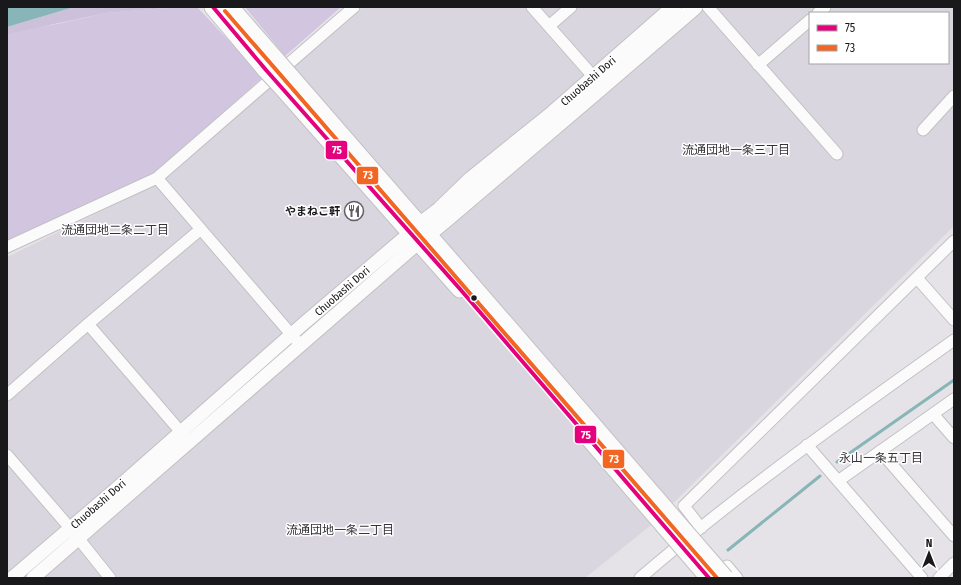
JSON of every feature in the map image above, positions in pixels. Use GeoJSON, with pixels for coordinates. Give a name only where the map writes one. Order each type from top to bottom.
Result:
{"type":"FeatureCollection","features":[{"type":"Feature","properties":{"kind":"main road"},"geometry":{"type":"LineString","coordinates":[[212,7],[260,52]]}},
{"type":"Feature","properties":{"kind":"main road"},"geometry":{"type":"LineString","coordinates":[[230,7],[271,66],[464,286],[709,578]]}},
{"type":"Feature","properties":{"kind":"main road","name":"Chuobashi Dori"},"geometry":{"type":"LineString","coordinates":[[598,82],[674,7]]}},
{"type":"Feature","properties":{"kind":"main road","name":"Chuobashi Dori"},"geometry":{"type":"LineString","coordinates":[[419,234],[438,210],[471,179],[552,113],[598,82],[695,7]]}},
{"type":"Feature","properties":{"kind":"main road"},"geometry":{"type":"LineString","coordinates":[[464,286],[725,578]]}},
{"type":"Feature","properties":{"kind":"street"},"geometry":{"type":"LineString","coordinates":[[7,247],[157,178],[354,7]]}},
{"type":"Feature","properties":{"kind":"street"},"geometry":{"type":"LineString","coordinates":[[532,7],[598,82]]}},
{"type":"Feature","properties":{"kind":"street"},"geometry":{"type":"LineString","coordinates":[[549,26],[571,7]]}},
{"type":"Feature","properties":{"kind":"street"},"geometry":{"type":"LineString","coordinates":[[708,7],[837,154]]}},
{"type":"Feature","properties":{"kind":"street"},"geometry":{"type":"LineString","coordinates":[[758,65],[809,21]]}},
{"type":"Feature","properties":{"kind":"street"},"geometry":{"type":"LineString","coordinates":[[923,130],[954,96]]}},
{"type":"Feature","properties":{"kind":"street"},"geometry":{"type":"LineString","coordinates":[[157,178],[296,340]]}},
{"type":"Feature","properties":{"kind":"street"},"geometry":{"type":"LineString","coordinates":[[7,395],[88,324],[201,229]]}},
{"type":"Feature","properties":{"kind":"street","name":"Chuobashi Dori"},"geometry":{"type":"LineString","coordinates":[[12,578],[133,492],[185,437],[419,234]]}},
{"type":"Feature","properties":{"kind":"street"},"geometry":{"type":"LineString","coordinates":[[701,528],[684,506],[954,241]]}},
{"type":"Feature","properties":{"kind":"street"},"geometry":{"type":"LineString","coordinates":[[917,278],[954,320]]}},
{"type":"Feature","properties":{"kind":"street"},"geometry":{"type":"LineString","coordinates":[[88,324],[185,437]]}},
{"type":"Feature","properties":{"kind":"street"},"geometry":{"type":"LineString","coordinates":[[640,578],[807,445],[954,340]]}},
{"type":"Feature","properties":{"kind":"street"},"geometry":{"type":"LineString","coordinates":[[838,481],[954,399]]}},
{"type":"Feature","properties":{"kind":"street"},"geometry":{"type":"LineString","coordinates":[[933,414],[954,438]]}},
{"type":"Feature","properties":{"kind":"street"},"geometry":{"type":"LineString","coordinates":[[807,445],[922,578]]}},
{"type":"Feature","properties":{"kind":"street"},"geometry":{"type":"LineString","coordinates":[[880,451],[954,536]]}},
{"type":"Feature","properties":{"kind":"street"},"geometry":{"type":"LineString","coordinates":[[7,455],[74,533],[110,578]]}},
{"type":"Feature","properties":{"kind":"street","name":"Chuobashi Dori"},"geometry":{"type":"LineString","coordinates":[[32,578],[74,533]]}},
{"type":"Feature","properties":{"kind":"street"},"geometry":{"type":"LineString","coordinates":[[939,578],[954,563]]}},
{"type":"Feature","properties":{"kind":"street"},"geometry":{"type":"LineString","coordinates":[[712,578],[727,566],[737,578]]}},
{"type":"Feature","properties":{"kind":"shaded area"},"geometry":{"type":"Polygon","coordinates":[[[74,7],[179,7],[106,13],[7,34],[7,27],[74,7]]]}},
{"type":"Feature","properties":{"kind":"shaded area"},"geometry":{"type":"Polygon","coordinates":[[[197,7],[263,77],[153,176],[7,243],[7,32],[57,24],[106,13],[197,7]]]}},
{"type":"Feature","properties":{"kind":"shaded area"},"geometry":{"type":"Polygon","coordinates":[[[245,7],[341,7],[285,56],[245,7]]]}},
{"type":"Feature","properties":{"kind":"shaded area"},"geometry":{"type":"Polygon","coordinates":[[[363,7],[954,7],[954,226],[650,526],[585,578],[7,578],[7,257],[157,184],[363,7]]]}},
{"type":"Feature","properties":{"kind":"water"},"geometry":{"type":"Polygon","coordinates":[[[7,7],[74,7],[7,27],[7,7]]]}},
{"type":"Feature","properties":{"kind":"waterway"},"geometry":{"type":"LineString","coordinates":[[837,462],[954,380]]}},
{"type":"Feature","properties":{"kind":"waterway"},"geometry":{"type":"LineString","coordinates":[[728,550],[820,476]]}},
{"type":"Feature","properties":{"kind":"transit line","name":"75"},"geometry":{"type":"LineString","coordinates":[[213,7],[266,70],[460,289],[709,578]]}},
{"type":"Feature","properties":{"kind":"transit line","name":"73"},"geometry":{"type":"LineString","coordinates":[[225,11],[717,578]]}},
{"type":"Feature","properties":{"kind":"place","name":"やまねこ軒"},"geometry":{"type":"Point","coordinates":[354,211]}},
{"type":"Feature","properties":{"kind":"district","name":"流通団地一条三丁目"},"geometry":{"type":"Point","coordinates":[736,150]}},
{"type":"Feature","properties":{"kind":"district","name":"流通団地二条二丁目"},"geometry":{"type":"Point","coordinates":[115,230]}},
{"type":"Feature","properties":{"kind":"district","name":"永山一条五丁目"},"geometry":{"type":"Point","coordinates":[881,458]}},
{"type":"Feature","properties":{"kind":"district","name":"流通団地一条二丁目"},"geometry":{"type":"Point","coordinates":[340,530]}}]}
